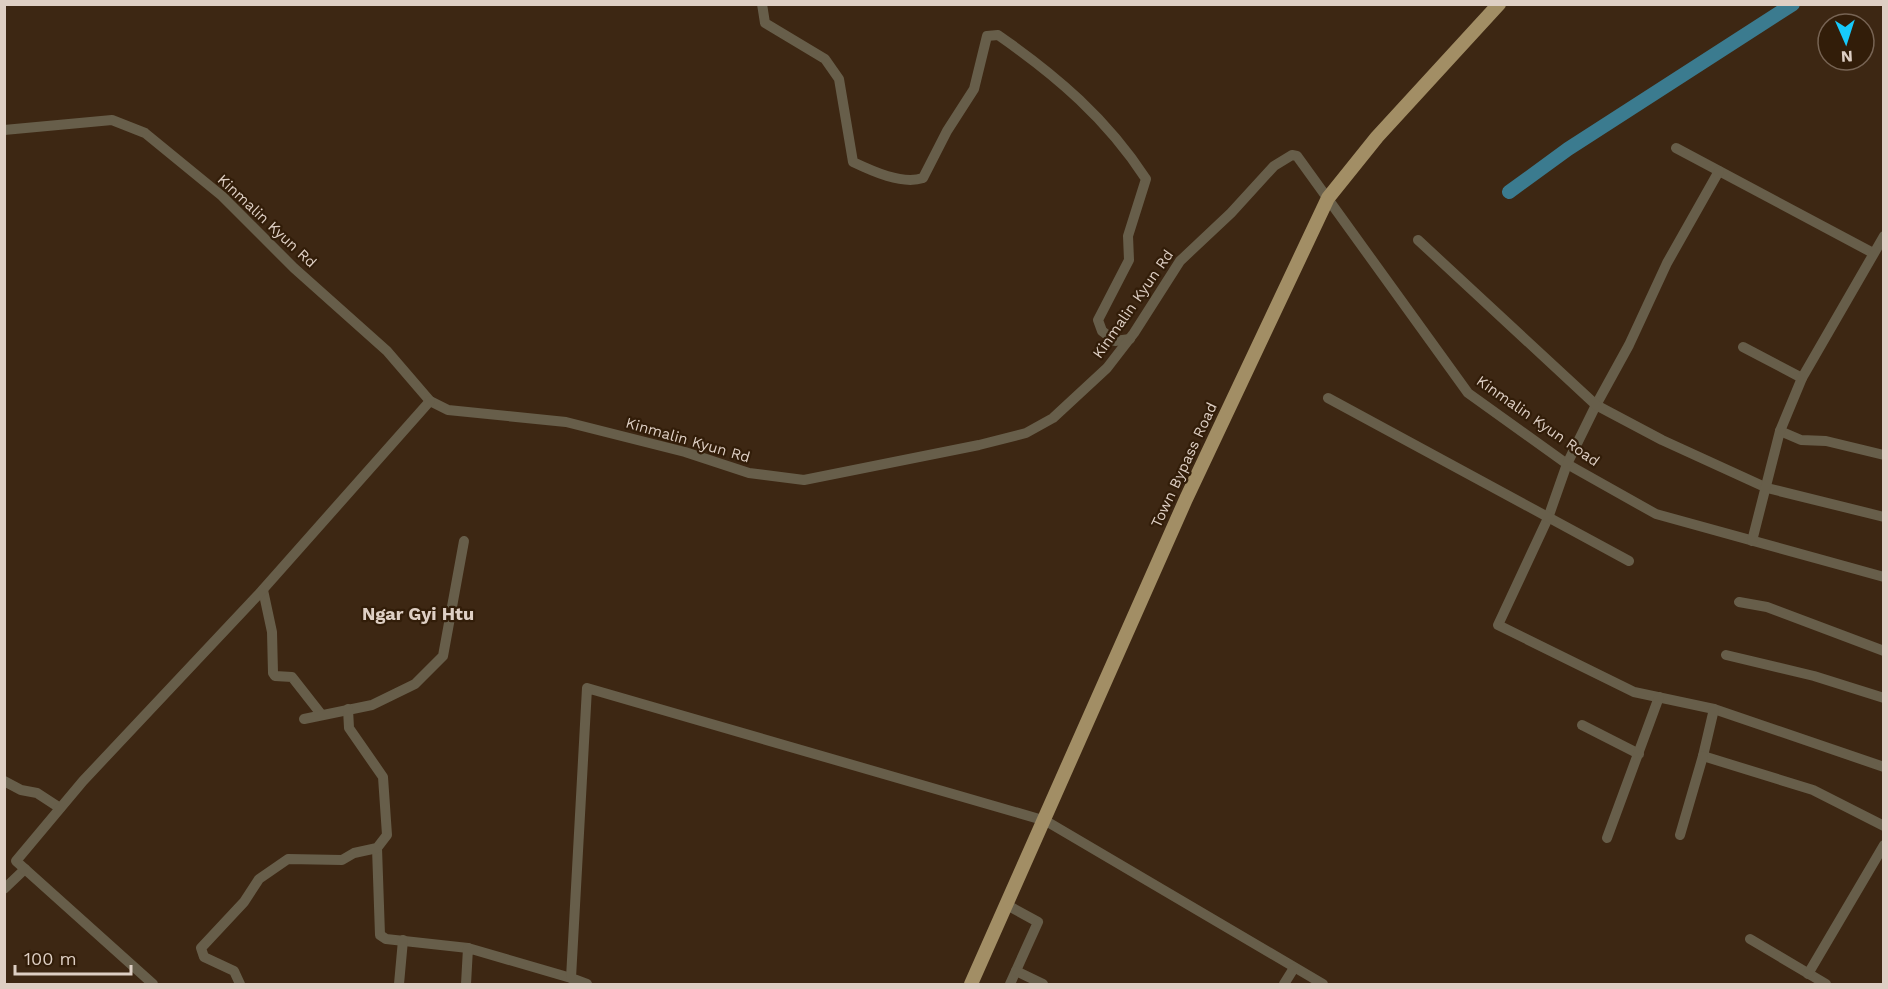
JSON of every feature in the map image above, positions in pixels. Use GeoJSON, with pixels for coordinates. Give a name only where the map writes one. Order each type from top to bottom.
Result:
{"type":"FeatureCollection","features":[{"type":"Feature","properties":{"kind":"main road","name":"Town Bypass Road"},"geometry":{"type":"LineString","coordinates":[[971,984],[1046,821],[1186,499],[1328,198],[1377,137],[1499,4]]}},
{"type":"Feature","properties":{"kind":"street"},"geometry":{"type":"LineString","coordinates":[[762,4],[765,23],[825,59],[839,79],[853,162],[875,173],[916,180],[924,178],[947,131],[974,89],[987,36],[998,35],[1077,95],[1108,126],[1146,179],[1128,236],[1129,260],[1098,320],[1102,331],[1115,341],[1130,339]]}},
{"type":"Feature","properties":{"kind":"street","name":"Kinmalin Kyun Rd"},"geometry":{"type":"LineString","coordinates":[[4,130],[112,120],[145,133],[222,196],[294,268],[387,351],[430,402],[448,410],[566,422],[685,452],[749,473],[804,480],[1026,433],[1053,418],[1107,368],[1130,339],[1179,261],[1231,213],[1274,166],[1292,155],[1297,156],[1328,198]]}},
{"type":"Feature","properties":{"kind":"street"},"geometry":{"type":"LineString","coordinates":[[1676,148],[1873,253]]}},
{"type":"Feature","properties":{"kind":"street"},"geometry":{"type":"LineString","coordinates":[[1719,171],[1667,263],[1629,345],[1567,464],[1548,518],[1498,625],[1634,692],[1714,709],[1884,767]]}},
{"type":"Feature","properties":{"kind":"street","name":"Kinmalin Kyun Road"},"geometry":{"type":"LineString","coordinates":[[1328,198],[1468,393],[1567,464],[1656,514],[1884,577]]}},
{"type":"Feature","properties":{"kind":"street"},"geometry":{"type":"LineString","coordinates":[[1752,541],[1780,431],[1802,378],[1884,236]]}},
{"type":"Feature","properties":{"kind":"street"},"geometry":{"type":"LineString","coordinates":[[1418,240],[1596,405],[1662,441],[1767,488],[1884,517]]}},
{"type":"Feature","properties":{"kind":"street"},"geometry":{"type":"LineString","coordinates":[[1743,347],[1802,378]]}},
{"type":"Feature","properties":{"kind":"street"},"geometry":{"type":"LineString","coordinates":[[1328,398],[1629,561]]}},
{"type":"Feature","properties":{"kind":"street"},"geometry":{"type":"LineString","coordinates":[[153,984],[16,861],[60,808],[263,590],[430,402]]}},
{"type":"Feature","properties":{"kind":"street"},"geometry":{"type":"LineString","coordinates":[[1780,431],[1801,440],[1826,441],[1884,455]]}},
{"type":"Feature","properties":{"kind":"street"},"geometry":{"type":"LineString","coordinates":[[304,719],[372,705],[415,684],[443,656],[464,540]]}},
{"type":"Feature","properties":{"kind":"street"},"geometry":{"type":"LineString","coordinates":[[263,590],[272,632],[273,673],[275,676],[291,677],[321,714]]}},
{"type":"Feature","properties":{"kind":"street"},"geometry":{"type":"LineString","coordinates":[[1739,602],[1767,607],[1884,651]]}},
{"type":"Feature","properties":{"kind":"street"},"geometry":{"type":"LineString","coordinates":[[1726,655],[1814,676],[1884,698]]}},
{"type":"Feature","properties":{"kind":"street"},"geometry":{"type":"LineString","coordinates":[[571,978],[587,688],[1046,821],[1323,984]]}},
{"type":"Feature","properties":{"kind":"street"},"geometry":{"type":"LineString","coordinates":[[1607,838],[1659,697]]}},
{"type":"Feature","properties":{"kind":"street"},"geometry":{"type":"LineString","coordinates":[[348,709],[349,728],[383,777],[387,835],[377,848],[380,935],[386,939],[468,948],[560,980],[571,978],[587,984]]}},
{"type":"Feature","properties":{"kind":"street"},"geometry":{"type":"LineString","coordinates":[[1680,835],[1714,709]]}},
{"type":"Feature","properties":{"kind":"street"},"geometry":{"type":"LineString","coordinates":[[1582,725],[1639,754]]}},
{"type":"Feature","properties":{"kind":"street"},"geometry":{"type":"LineString","coordinates":[[1703,756],[1813,790],[1884,826]]}},
{"type":"Feature","properties":{"kind":"street"},"geometry":{"type":"LineString","coordinates":[[4,781],[21,790],[37,793],[60,808]]}},
{"type":"Feature","properties":{"kind":"street"},"geometry":{"type":"LineString","coordinates":[[1808,974],[1884,845]]}},
{"type":"Feature","properties":{"kind":"street"},"geometry":{"type":"LineString","coordinates":[[240,984],[234,971],[204,957],[201,948],[244,902],[259,879],[288,859],[342,860],[354,853],[377,848]]}},
{"type":"Feature","properties":{"kind":"street"},"geometry":{"type":"LineString","coordinates":[[4,889],[25,869]]}},
{"type":"Feature","properties":{"kind":"street"},"geometry":{"type":"LineString","coordinates":[[1006,905],[1038,922],[1010,984]]}},
{"type":"Feature","properties":{"kind":"street"},"geometry":{"type":"LineString","coordinates":[[1750,939],[1826,984]]}},
{"type":"Feature","properties":{"kind":"street"},"geometry":{"type":"LineString","coordinates":[[399,984],[403,940]]}},
{"type":"Feature","properties":{"kind":"street"},"geometry":{"type":"LineString","coordinates":[[466,984],[468,948]]}},
{"type":"Feature","properties":{"kind":"street"},"geometry":{"type":"LineString","coordinates":[[1284,984],[1294,968]]}},
{"type":"Feature","properties":{"kind":"street"},"geometry":{"type":"LineString","coordinates":[[1016,971],[1043,984]]}},
{"type":"Feature","properties":{"kind":"waterway"},"geometry":{"type":"LineString","coordinates":[[1509,192],[1568,149],[1793,4]]}},
{"type":"Feature","properties":{"kind":"district","name":"Ngar Gyi Htu"},"geometry":{"type":"Point","coordinates":[418,613]}}]}
